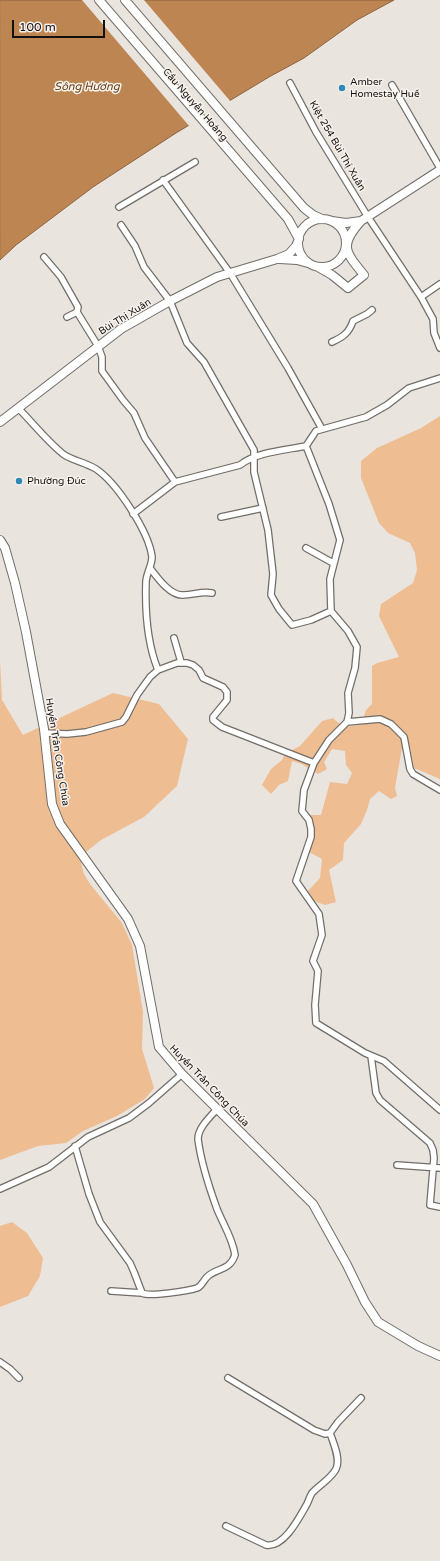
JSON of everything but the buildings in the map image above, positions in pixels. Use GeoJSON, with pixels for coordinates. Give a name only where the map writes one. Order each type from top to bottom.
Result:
{"type":"FeatureCollection","features":[{"type":"Feature","properties":{"kind":"street","name":"Cầu Nguyễn Hoàng"},"geometry":{"type":"LineString","coordinates":[[92,0],[232,159],[288,218],[299,239]]}},
{"type":"Feature","properties":{"kind":"street","name":"Cầu Nguyễn Hoàng"},"geometry":{"type":"LineString","coordinates":[[99,0],[232,159]]}},
{"type":"Feature","properties":{"kind":"street","name":"Cầu Nguyễn Hoàng"},"geometry":{"type":"LineString","coordinates":[[125,0],[253,144]]}},
{"type":"Feature","properties":{"kind":"street","name":"Cầu Nguyễn Hoàng"},"geometry":{"type":"LineString","coordinates":[[132,0],[253,144],[304,208],[313,215],[326,220]]}},
{"type":"Feature","properties":{"kind":"street","name":"Kiệt 254 Bùi Thị Xuân"},"geometry":{"type":"LineString","coordinates":[[290,83],[364,219],[421,297],[433,320],[434,333],[440,348]]}},
{"type":"Feature","properties":{"kind":"street"},"geometry":{"type":"LineString","coordinates":[[277,259],[297,260],[326,267],[333,264],[344,254],[347,240],[351,232],[364,219],[440,169],[392,85]]}},
{"type":"Feature","properties":{"kind":"street"},"geometry":{"type":"LineString","coordinates":[[119,207],[195,162]]}},
{"type":"Feature","properties":{"kind":"street"},"geometry":{"type":"LineString","coordinates":[[163,180],[230,273],[288,368],[322,429]]}},
{"type":"Feature","properties":{"kind":"street"},"geometry":{"type":"LineString","coordinates":[[277,259],[289,254],[296,246],[302,231],[307,225],[314,221],[326,220],[346,223],[364,219]]}},
{"type":"Feature","properties":{"kind":"street"},"geometry":{"type":"LineString","coordinates":[[299,239],[298,246],[305,260],[332,275],[348,288],[364,275],[354,264],[346,246],[346,238],[343,231],[338,225],[326,220]]}},
{"type":"Feature","properties":{"kind":"street"},"geometry":{"type":"LineString","coordinates":[[121,225],[134,246],[144,267],[170,301],[187,343],[204,362],[254,450],[254,472],[268,530],[273,574],[271,595],[290,624],[294,626],[331,611]]}},
{"type":"Feature","properties":{"kind":"street"},"geometry":{"type":"LineString","coordinates":[[44,257],[61,277],[78,307],[77,312],[98,346],[102,358],[102,372],[134,413],[145,438],[175,482]]}},
{"type":"Feature","properties":{"kind":"street","name":"Bùi Thị Xuân"},"geometry":{"type":"LineString","coordinates":[[0,422],[121,329],[170,301],[230,273],[277,259]]}},
{"type":"Feature","properties":{"kind":"street"},"geometry":{"type":"LineString","coordinates":[[421,297],[440,284]]}},
{"type":"Feature","properties":{"kind":"street"},"geometry":{"type":"LineString","coordinates":[[332,342],[344,336],[350,330],[353,321],[372,310]]}},
{"type":"Feature","properties":{"kind":"street"},"geometry":{"type":"LineString","coordinates":[[67,317],[77,312]]}},
{"type":"Feature","properties":{"kind":"street"},"geometry":{"type":"LineString","coordinates":[[133,514],[175,482],[240,465],[246,460],[253,458],[306,446],[316,431],[366,417],[388,405],[409,388],[440,378]]}},
{"type":"Feature","properties":{"kind":"street"},"geometry":{"type":"LineString","coordinates":[[18,408],[64,455],[72,460],[92,467],[110,481],[142,526],[152,562],[147,579],[147,610],[151,646],[158,670]]}},
{"type":"Feature","properties":{"kind":"street"},"geometry":{"type":"LineString","coordinates":[[306,446],[330,504],[339,537],[340,544],[333,563],[330,579],[331,611],[348,631],[357,646],[355,668],[348,693],[349,713],[347,722],[329,740],[314,763],[304,790],[302,811],[309,820],[311,837],[296,881],[319,914],[322,935],[313,961],[318,972],[314,1005],[316,1023],[371,1056],[384,1061],[440,1110]]}},
{"type":"Feature","properties":{"kind":"street"},"geometry":{"type":"LineString","coordinates":[[222,517],[263,508]]}},
{"type":"Feature","properties":{"kind":"street","name":"Huyền Trân Công Chúa"},"geometry":{"type":"LineString","coordinates":[[0,540],[5,548],[15,583],[26,632],[45,733],[52,804],[60,824],[128,919],[140,946],[159,1047],[182,1074],[313,1204],[347,1265],[365,1302],[378,1322],[418,1346],[440,1356]]}},
{"type":"Feature","properties":{"kind":"street"},"geometry":{"type":"LineString","coordinates":[[306,548],[333,563]]}},
{"type":"Feature","properties":{"kind":"street"},"geometry":{"type":"LineString","coordinates":[[150,568],[162,584],[176,593],[184,595],[203,592],[212,593]]}},
{"type":"Feature","properties":{"kind":"street"},"geometry":{"type":"LineString","coordinates":[[174,638],[181,662]]}},
{"type":"Feature","properties":{"kind":"street"},"geometry":{"type":"LineString","coordinates":[[45,733],[67,734],[86,732],[122,722],[126,718],[137,694],[150,676],[169,665],[181,662],[196,667],[203,678],[222,687],[227,692],[227,700],[213,717],[214,722],[222,727],[314,763]]}},
{"type":"Feature","properties":{"kind":"street"},"geometry":{"type":"LineString","coordinates":[[347,722],[380,719],[392,724],[404,737],[410,769],[413,774],[440,790]]}},
{"type":"Feature","properties":{"kind":"street"},"geometry":{"type":"LineString","coordinates":[[371,1056],[376,1093],[380,1100],[430,1143],[434,1158],[430,1205],[440,1208]]}},
{"type":"Feature","properties":{"kind":"street"},"geometry":{"type":"LineString","coordinates":[[0,1189],[49,1167],[88,1137],[129,1118],[149,1103],[182,1074]]}},
{"type":"Feature","properties":{"kind":"street"},"geometry":{"type":"LineString","coordinates":[[112,1291],[150,1295],[196,1288],[201,1286],[206,1278],[226,1268],[233,1260],[235,1250],[208,1184],[198,1139],[198,1135],[201,1130],[217,1109]]}},
{"type":"Feature","properties":{"kind":"street"},"geometry":{"type":"LineString","coordinates":[[75,1146],[89,1194],[100,1222],[130,1263],[142,1293]]}},
{"type":"Feature","properties":{"kind":"street"},"geometry":{"type":"LineString","coordinates":[[397,1165],[440,1168]]}},
{"type":"Feature","properties":{"kind":"street"},"geometry":{"type":"LineString","coordinates":[[0,1362],[19,1378]]}},
{"type":"Feature","properties":{"kind":"street"},"geometry":{"type":"LineString","coordinates":[[228,1378],[314,1430],[325,1434],[330,1433],[360,1398]]}},
{"type":"Feature","properties":{"kind":"street"},"geometry":{"type":"LineString","coordinates":[[226,1526],[266,1545],[273,1545],[285,1537],[307,1504],[311,1495],[336,1469],[336,1452],[330,1433]]}},
{"type":"Feature","properties":{"kind":"shaded area"},"geometry":{"type":"Polygon","coordinates":[[[440,416],[440,779],[414,768],[410,747],[402,748],[395,788],[397,796],[391,799],[379,791],[370,799],[361,824],[344,843],[343,860],[329,870],[336,902],[325,905],[314,901],[308,891],[320,878],[322,859],[309,852],[315,836],[304,815],[321,815],[330,782],[347,784],[352,773],[346,765],[345,751],[332,749],[324,762],[327,769],[318,774],[302,764],[292,761],[288,781],[279,785],[271,794],[262,785],[271,769],[282,760],[286,753],[300,746],[322,721],[333,718],[343,727],[361,725],[366,710],[372,704],[372,666],[377,663],[399,657],[379,616],[381,604],[413,583],[417,570],[415,553],[410,543],[388,533],[379,523],[361,478],[361,461],[377,448],[421,428],[440,416]]]}},
{"type":"Feature","properties":{"kind":"shaded area"},"geometry":{"type":"Polygon","coordinates":[[[0,660],[2,700],[23,735],[113,693],[159,704],[188,739],[177,786],[144,817],[101,840],[86,852],[81,863],[84,874],[90,884],[122,923],[132,945],[143,1012],[142,1049],[154,1088],[145,1099],[117,1116],[83,1131],[66,1143],[38,1146],[0,1160],[0,660]]]}},
{"type":"Feature","properties":{"kind":"shaded area"},"geometry":{"type":"Polygon","coordinates":[[[12,1222],[27,1233],[43,1258],[40,1276],[28,1296],[0,1307],[0,1226],[12,1222]]]}},
{"type":"Feature","properties":{"kind":"water","name":"Sông Hương"},"geometry":{"type":"Polygon","coordinates":[[[0,0],[394,0],[357,20],[304,58],[269,77],[176,133],[93,187],[16,245],[0,260],[0,0]]]}},
{"type":"Feature","properties":{"kind":"pier"},"geometry":{"type":"Polygon","coordinates":[[[82,0],[144,0],[231,102],[190,127],[82,0]]]}},
{"type":"Feature","properties":{"kind":"place","name":"Amber Homestay Huế"},"geometry":{"type":"Point","coordinates":[342,88]}},
{"type":"Feature","properties":{"kind":"place","name":"Phường Đúc"},"geometry":{"type":"Point","coordinates":[19,481]}}]}
